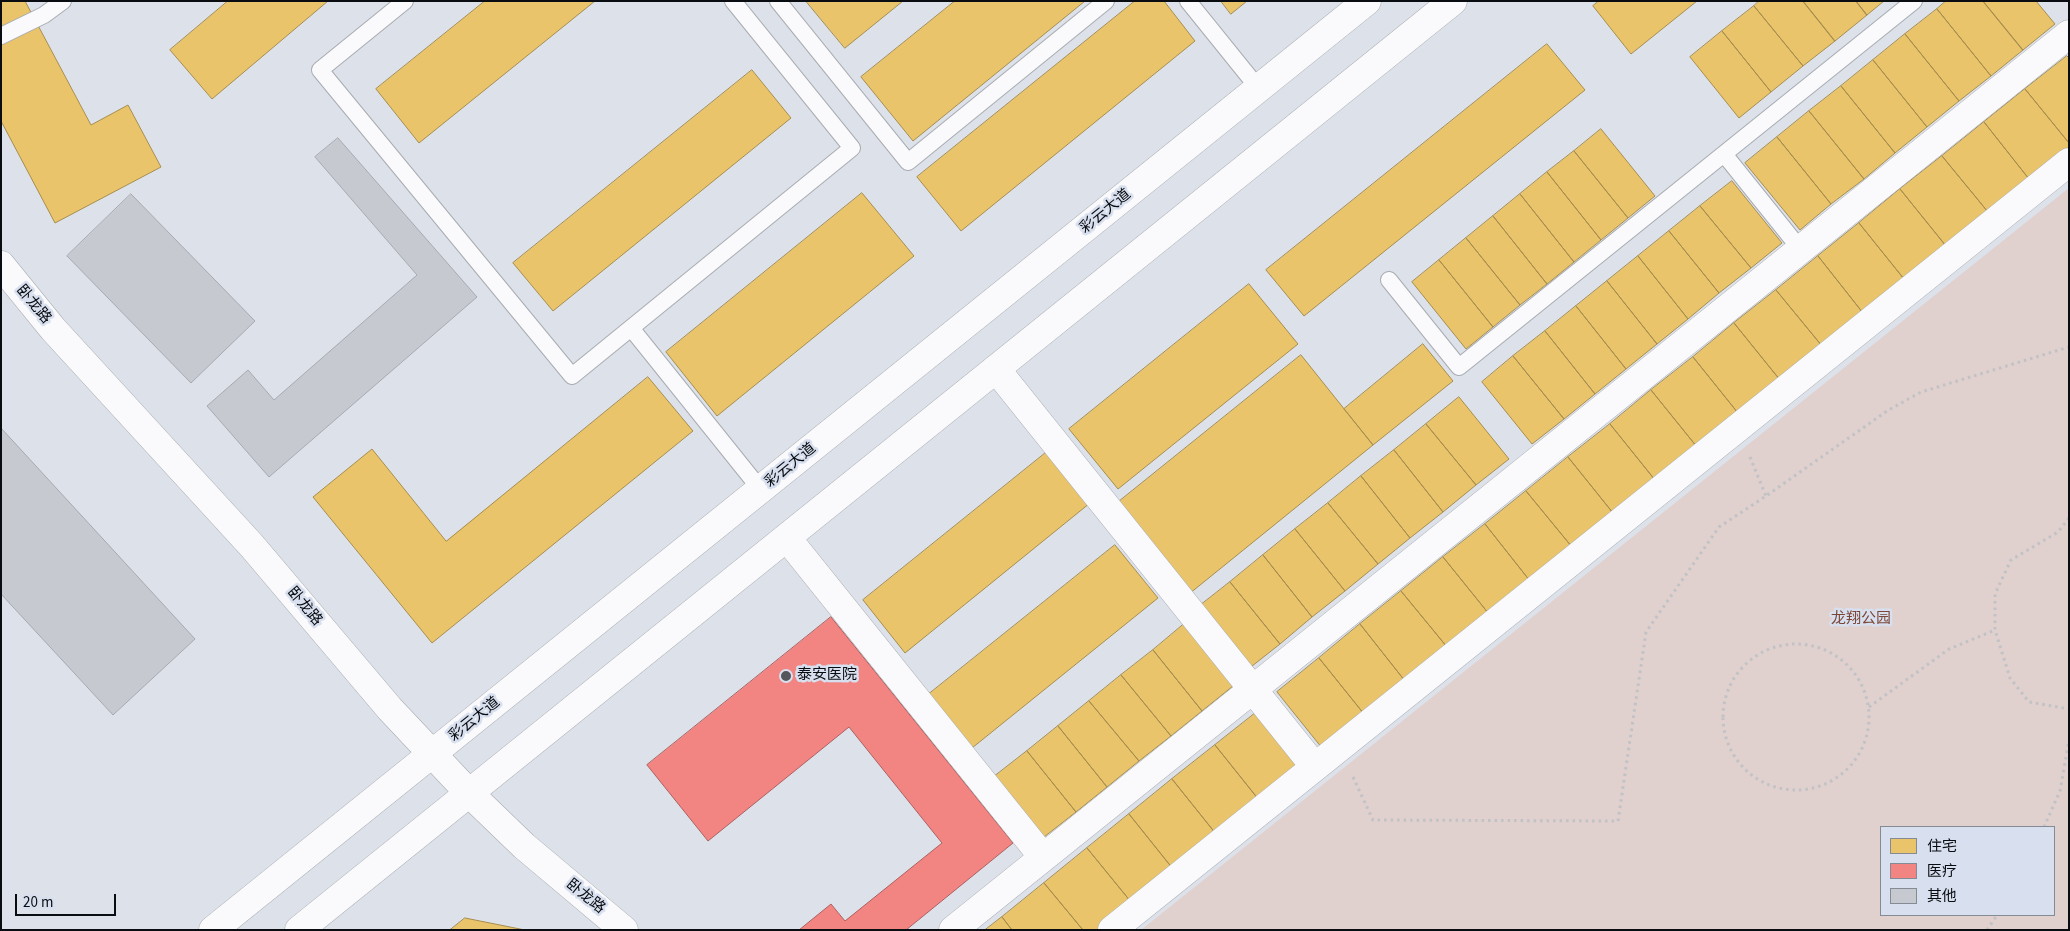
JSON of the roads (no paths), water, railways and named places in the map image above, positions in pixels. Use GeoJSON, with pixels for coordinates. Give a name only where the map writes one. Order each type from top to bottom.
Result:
{"type":"FeatureCollection","features":[{"type":"Feature","properties":{"kind":"street","name":"彩云大道"},"geometry":{"type":"LineString","coordinates":[[213,930],[1367,1]]}},
{"type":"Feature","properties":{"kind":"street"},"geometry":{"type":"LineString","coordinates":[[299,930],[1453,1]]}},
{"type":"Feature","properties":{"kind":"street"},"geometry":{"type":"LineString","coordinates":[[953,930],[2069,34]]}},
{"type":"Feature","properties":{"kind":"street"},"geometry":{"type":"LineString","coordinates":[[1112,930],[2069,162]]}},
{"type":"Feature","properties":{"kind":"street","name":"卧龙路"},"geometry":{"type":"LineString","coordinates":[[1,265],[53,329],[252,546],[390,709],[469,793],[524,846],[624,930]]}},
{"type":"Feature","properties":{"kind":"street"},"geometry":{"type":"LineString","coordinates":[[996,369],[1315,767]]}},
{"type":"Feature","properties":{"kind":"street"},"geometry":{"type":"LineString","coordinates":[[787,538],[1043,857]]}},
{"type":"Feature","properties":{"kind":"lane"},"geometry":{"type":"LineString","coordinates":[[1,36],[44,15],[63,1]]}},
{"type":"Feature","properties":{"kind":"lane"},"geometry":{"type":"LineString","coordinates":[[405,1],[320,70],[572,376],[852,148],[734,1]]}},
{"type":"Feature","properties":{"kind":"lane"},"geometry":{"type":"LineString","coordinates":[[778,1],[908,162],[1106,1]]}},
{"type":"Feature","properties":{"kind":"lane"},"geometry":{"type":"LineString","coordinates":[[1188,1],[1259,89]]}},
{"type":"Feature","properties":{"kind":"lane"},"geometry":{"type":"LineString","coordinates":[[1389,280],[1459,367],[1914,1]]}},
{"type":"Feature","properties":{"kind":"lane"},"geometry":{"type":"LineString","coordinates":[[1724,154],[1800,250]]}},
{"type":"Feature","properties":{"kind":"lane"},"geometry":{"type":"LineString","coordinates":[[631,328],[761,490]]}},
{"type":"Feature","properties":{"kind":"place","name":"泰安医院"},"geometry":{"type":"Point","coordinates":[786,676]}},
{"type":"Feature","properties":{"kind":"park label","name":"龙翔公园"},"geometry":{"type":"Point","coordinates":[1861,620]}}]}
